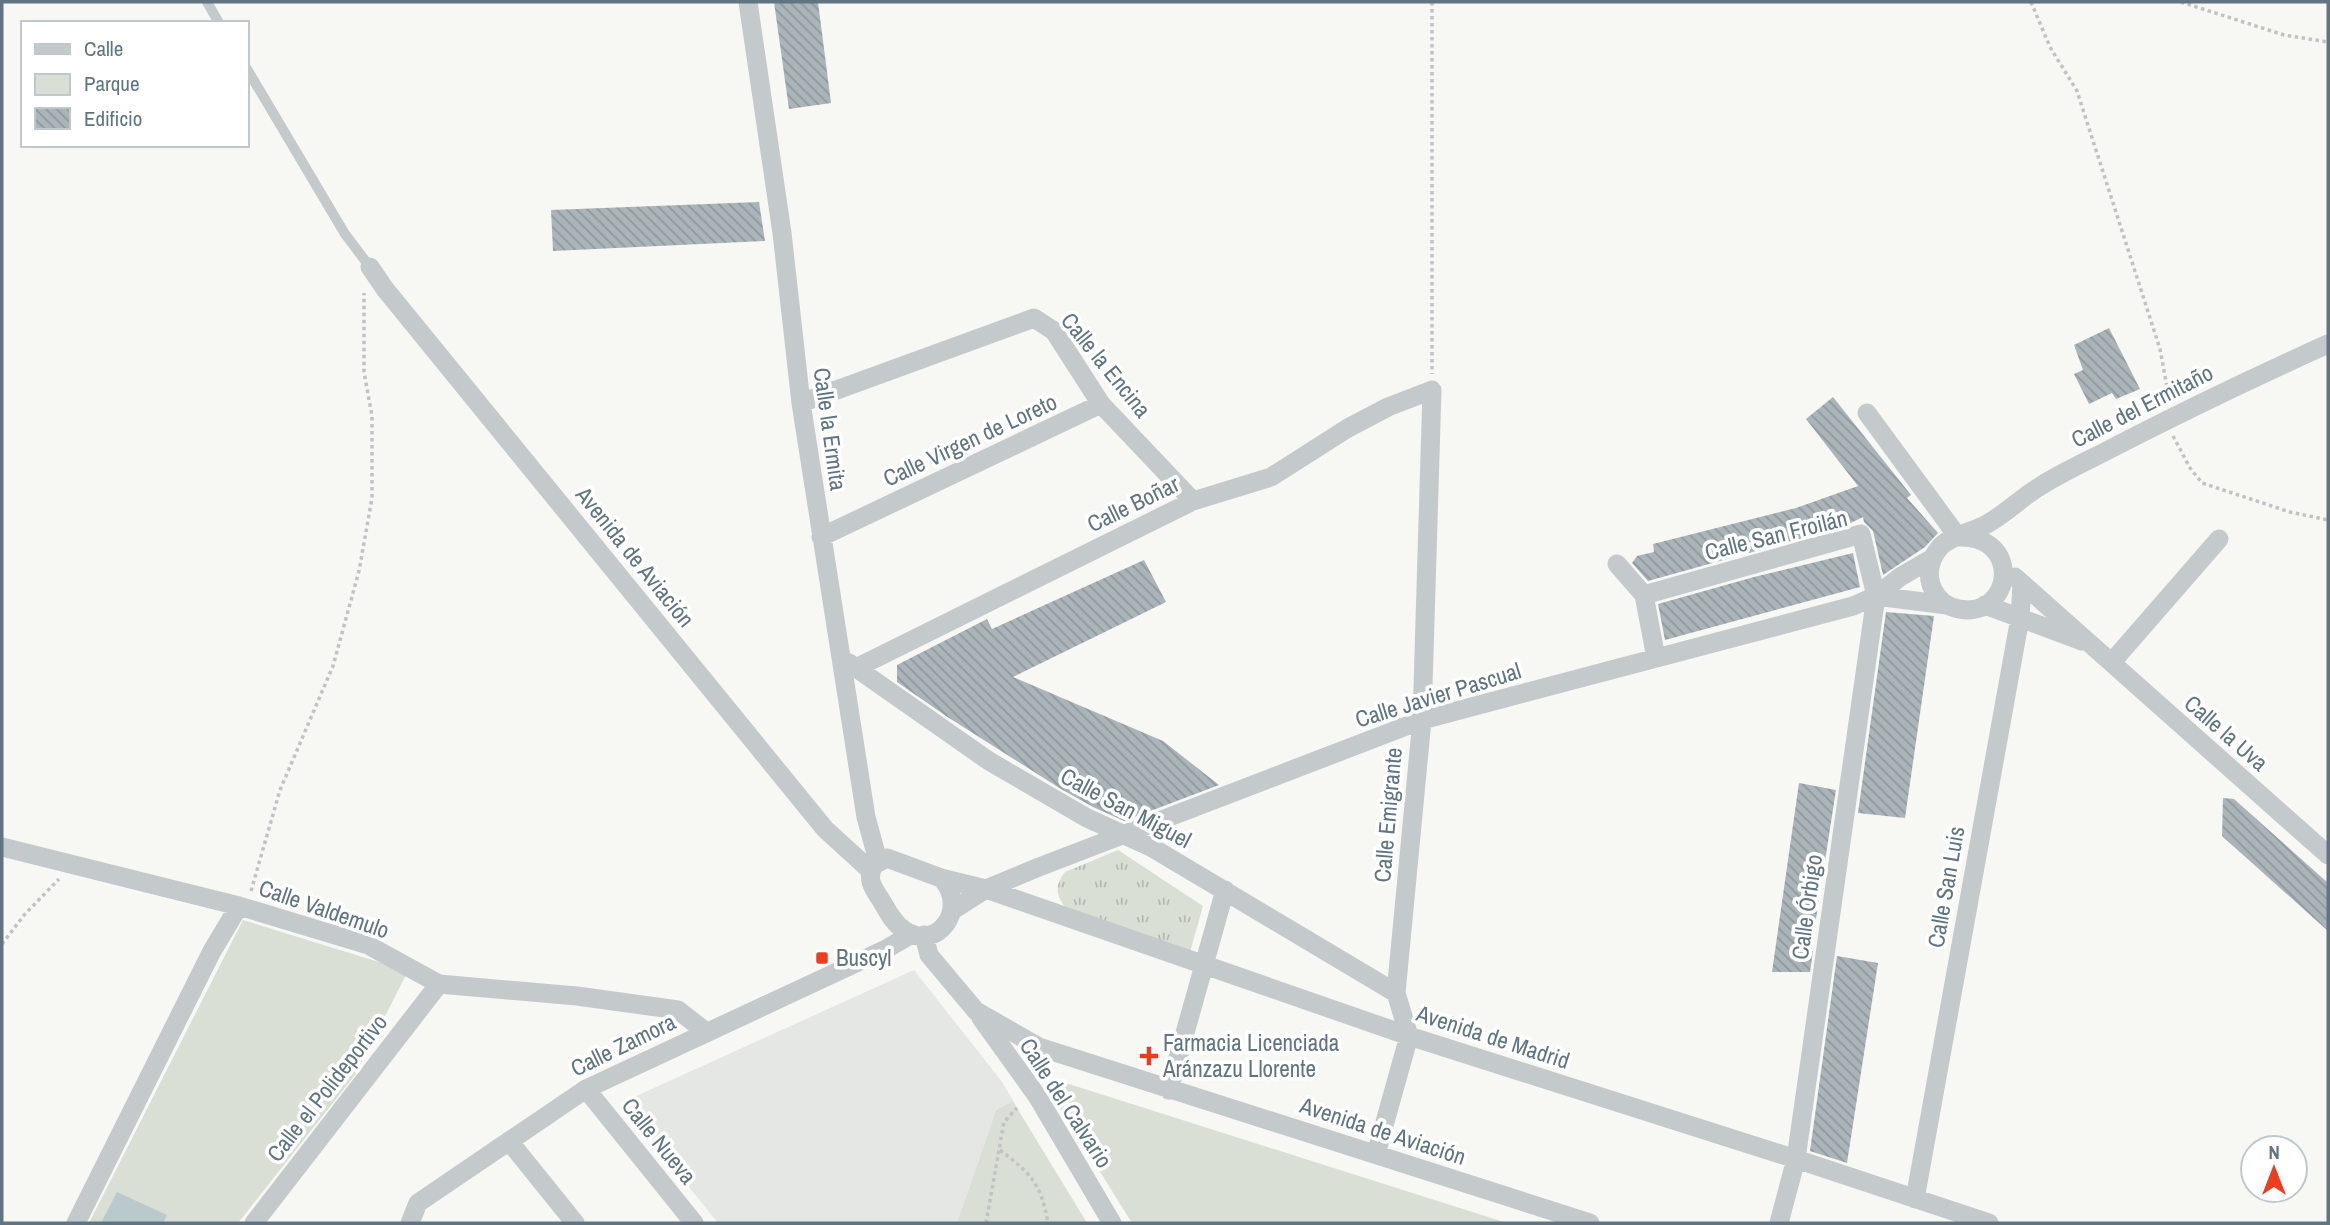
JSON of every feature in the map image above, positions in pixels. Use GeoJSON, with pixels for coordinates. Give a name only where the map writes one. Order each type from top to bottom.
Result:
{"type":"FeatureCollection","features":[{"type":"Feature","properties":{"kind":"street","name":"Calle la Ermita"},"geometry":{"type":"LineString","coordinates":[[748,2],[782,233],[801,403],[821,537],[848,663],[874,866]]}},
{"type":"Feature","properties":{"kind":"street","name":"Avenida de Aviación"},"geometry":{"type":"LineString","coordinates":[[370,267],[385,289],[825,829],[874,866]]}},
{"type":"Feature","properties":{"kind":"street","name":"Calle la Encina"},"geometry":{"type":"LineString","coordinates":[[801,403],[1034,318],[1054,331],[1101,404],[1193,501]]}},
{"type":"Feature","properties":{"kind":"street","name":"Calle del Ermitaño"},"geometry":{"type":"LineString","coordinates":[[1958,537],[1986,525],[2039,486],[2211,397],[2328,344]]}},
{"type":"Feature","properties":{"kind":"street","name":"Calle Boñar"},"geometry":{"type":"LineString","coordinates":[[848,663],[1193,501],[1271,477],[1348,428],[1388,407],[1432,390]]}},
{"type":"Feature","properties":{"kind":"street","name":"Calle Emigrante"},"geometry":{"type":"LineString","coordinates":[[1409,1036],[1396,993],[1422,720],[1432,390]]}},
{"type":"Feature","properties":{"kind":"street","name":"Calle Virgen de Loreto"},"geometry":{"type":"LineString","coordinates":[[821,537],[1101,404]]}},
{"type":"Feature","properties":{"kind":"street"},"geometry":{"type":"LineString","coordinates":[[1867,413],[1958,537]]}},
{"type":"Feature","properties":{"kind":"street"},"geometry":{"type":"LineString","coordinates":[[1986,525],[1993,547]]}},
{"type":"Feature","properties":{"kind":"street","name":"Calle San Froilán"},"geometry":{"type":"LineString","coordinates":[[1644,595],[1861,534],[1876,597]]}},
{"type":"Feature","properties":{"kind":"street"},"geometry":{"type":"LineString","coordinates":[[1970,536],[1993,547],[2000,556],[2003,567],[2000,589],[1985,605],[1973,610],[1960,610],[1937,597],[1929,572],[1931,559],[1942,545],[1958,537],[1970,536]]}},
{"type":"Feature","properties":{"kind":"street"},"geometry":{"type":"LineString","coordinates":[[2112,662],[2219,539]]}},
{"type":"Feature","properties":{"kind":"street","name":"Calle Javier Pascual"},"geometry":{"type":"LineString","coordinates":[[953,910],[986,889],[1422,720],[1853,606],[1876,597],[1900,577],[1931,559]]}},
{"type":"Feature","properties":{"kind":"street"},"geometry":{"type":"LineString","coordinates":[[1618,565],[1644,595],[1656,658]]}},
{"type":"Feature","properties":{"kind":"street","name":"Calle la Uva"},"geometry":{"type":"LineString","coordinates":[[2003,567],[2328,855]]}},
{"type":"Feature","properties":{"kind":"street","name":"Calle San Luis"},"geometry":{"type":"LineString","coordinates":[[1915,1199],[2020,618],[2022,583]]}},
{"type":"Feature","properties":{"kind":"street","name":"Calle Javier Pascual"},"geometry":{"type":"LineString","coordinates":[[1876,597],[1947,605]]}},
{"type":"Feature","properties":{"kind":"street","name":"Calle Órbigo"},"geometry":{"type":"LineString","coordinates":[[1779,1223],[1797,1159],[1876,597]]}},
{"type":"Feature","properties":{"kind":"street","name":"Calle la Uva"},"geometry":{"type":"LineString","coordinates":[[1985,605],[2093,645]]}},
{"type":"Feature","properties":{"kind":"street","name":"Calle San Miguel"},"geometry":{"type":"LineString","coordinates":[[848,663],[989,761],[1087,818],[1151,847],[1396,993]]}},
{"type":"Feature","properties":{"kind":"street","name":"Calle Valdemulo"},"geometry":{"type":"LineString","coordinates":[[2,847],[241,906],[368,945],[439,984],[577,996],[678,1010],[706,1032]]}},
{"type":"Feature","properties":{"kind":"street"},"geometry":{"type":"LineString","coordinates":[[941,878],[951,891],[953,910],[945,926],[937,932],[918,935],[903,930],[895,922],[871,883],[874,866],[892,858],[941,878],[986,889]]}},
{"type":"Feature","properties":{"kind":"street","name":"Avenida de Madrid"},"geometry":{"type":"LineString","coordinates":[[986,889],[1409,1036],[1989,1223]]}},
{"type":"Feature","properties":{"kind":"street"},"geometry":{"type":"LineString","coordinates":[[1169,1090],[1226,890]]}},
{"type":"Feature","properties":{"kind":"street"},"geometry":{"type":"LineString","coordinates":[[76,1223],[212,951],[241,906]]}},
{"type":"Feature","properties":{"kind":"street"},"geometry":{"type":"LineString","coordinates":[[886,949],[895,922]]}},
{"type":"Feature","properties":{"kind":"street","name":"Avenida de Aviación"},"geometry":{"type":"LineString","coordinates":[[918,935],[929,956],[976,1011],[1039,1047],[1590,1223]]}},
{"type":"Feature","properties":{"kind":"street","name":"Calle Zamora"},"geometry":{"type":"LineString","coordinates":[[410,1223],[418,1203],[586,1089],[918,935]]}},
{"type":"Feature","properties":{"kind":"street","name":"Calle el Polideportivo"},"geometry":{"type":"LineString","coordinates":[[254,1223],[439,984]]}},
{"type":"Feature","properties":{"kind":"street","name":"Calle del Calvario"},"geometry":{"type":"LineString","coordinates":[[976,1011],[1037,1096],[1112,1223]]}},
{"type":"Feature","properties":{"kind":"street"},"geometry":{"type":"LineString","coordinates":[[1376,1154],[1409,1036]]}},
{"type":"Feature","properties":{"kind":"street","name":"Calle Nueva"},"geometry":{"type":"LineString","coordinates":[[586,1089],[694,1223]]}},
{"type":"Feature","properties":{"kind":"street"},"geometry":{"type":"LineString","coordinates":[[509,1141],[575,1223]]}},
{"type":"Feature","properties":{"kind":"lane"},"geometry":{"type":"LineString","coordinates":[[207,2],[218,21]]}},
{"type":"Feature","properties":{"kind":"lane"},"geometry":{"type":"LineString","coordinates":[[248,71],[345,234],[370,267]]}},
{"type":"Feature","properties":{"kind":"path"},"geometry":{"type":"LineString","coordinates":[[1432,2],[1432,390]]}},
{"type":"Feature","properties":{"kind":"path"},"geometry":{"type":"LineString","coordinates":[[2031,2],[2050,47],[2077,91],[2160,349],[2169,388],[2172,434],[2190,468],[2202,483],[2290,512],[2328,520]]}},
{"type":"Feature","properties":{"kind":"path"},"geometry":{"type":"LineString","coordinates":[[2181,2],[2284,35],[2328,42]]}},
{"type":"Feature","properties":{"kind":"path"},"geometry":{"type":"LineString","coordinates":[[241,906],[280,790],[333,666],[359,571],[372,498],[372,416],[364,372],[364,291],[370,267]]}},
{"type":"Feature","properties":{"kind":"path"},"geometry":{"type":"LineString","coordinates":[[2,944],[25,914],[73,865]]}},
{"type":"Feature","properties":{"kind":"path"},"geometry":{"type":"LineString","coordinates":[[986,1223],[1004,1122],[1017,1108]]}},
{"type":"Feature","properties":{"kind":"path"},"geometry":{"type":"LineString","coordinates":[[999,1149],[1030,1173],[1044,1200],[1048,1223]]}},
{"type":"Feature","properties":{"kind":"shaded area"},"geometry":{"type":"Polygon","coordinates":[[[914,970],[1003,1083],[1013,1101],[996,1110],[957,1223],[718,1223],[621,1103],[914,970]]]}},
{"type":"Feature","properties":{"kind":"shaded area"},"geometry":{"type":"Polygon","coordinates":[[[117,1192],[167,1215],[163,1223],[101,1223],[117,1192]]]}},
{"type":"Feature","properties":{"kind":"green space"},"geometry":{"type":"Polygon","coordinates":[[[1118,850],[1203,906],[1190,952],[1067,909],[1063,905],[1058,887],[1065,872],[1118,850]]]}},
{"type":"Feature","properties":{"kind":"green space"},"geometry":{"type":"Polygon","coordinates":[[[243,920],[408,971],[355,1075],[238,1223],[89,1223],[243,920]]]}},
{"type":"Feature","properties":{"kind":"green space"},"geometry":{"type":"Polygon","coordinates":[[[1069,1084],[1507,1223],[1132,1223],[1046,1085],[1069,1084]]]}},
{"type":"Feature","properties":{"kind":"green space"},"geometry":{"type":"Polygon","coordinates":[[[1013,1101],[1087,1223],[957,1223],[996,1110],[1013,1101]]]}},
{"type":"Feature","properties":{"kind":"building"},"geometry":{"type":"Polygon","coordinates":[[[774,2],[818,2],[831,103],[789,109],[774,2]]]}},
{"type":"Feature","properties":{"kind":"building"},"geometry":{"type":"Polygon","coordinates":[[[759,202],[765,241],[553,251],[551,210],[759,202]]]}},
{"type":"Feature","properties":{"kind":"building"},"geometry":{"type":"Polygon","coordinates":[[[2109,328],[2140,389],[2116,399],[2112,393],[2089,404],[2074,374],[2083,370],[2074,345],[2109,328]]]}},
{"type":"Feature","properties":{"kind":"building"},"geometry":{"type":"Polygon","coordinates":[[[1833,397],[1911,495],[1907,498],[1938,533],[1925,547],[1883,575],[1873,531],[1863,517],[1842,527],[1648,581],[1632,563],[1637,556],[1654,552],[1653,544],[1796,508],[1858,486],[1806,419],[1833,397]]]}},
{"type":"Feature","properties":{"kind":"building"},"geometry":{"type":"Polygon","coordinates":[[[1853,553],[1860,587],[1665,640],[1658,604],[1853,553]]]}},
{"type":"Feature","properties":{"kind":"building"},"geometry":{"type":"Polygon","coordinates":[[[1144,560],[1166,602],[1013,677],[1163,741],[1219,785],[1124,821],[1061,789],[897,682],[897,665],[987,619],[992,629],[1144,560]]]}},
{"type":"Feature","properties":{"kind":"building"},"geometry":{"type":"Polygon","coordinates":[[[1886,612],[1934,616],[1905,818],[1858,813],[1886,612]]]}},
{"type":"Feature","properties":{"kind":"building"},"geometry":{"type":"Polygon","coordinates":[[[1799,783],[1836,790],[1810,972],[1772,972],[1799,783]]]}},
{"type":"Feature","properties":{"kind":"building"},"geometry":{"type":"Polygon","coordinates":[[[2223,798],[2234,799],[2328,883],[2328,931],[2222,836],[2223,798]]]}},
{"type":"Feature","properties":{"kind":"building"},"geometry":{"type":"Polygon","coordinates":[[[1837,956],[1878,963],[1847,1163],[1810,1151],[1837,956]]]}},
{"type":"Feature","properties":{"kind":"place","name":"Buscyl"},"geometry":{"type":"Point","coordinates":[822,958]}},
{"type":"Feature","properties":{"kind":"place","name":"Farmacia Licenciada Aránzazu Llorente"},"geometry":{"type":"Point","coordinates":[1149,1056]}}]}
